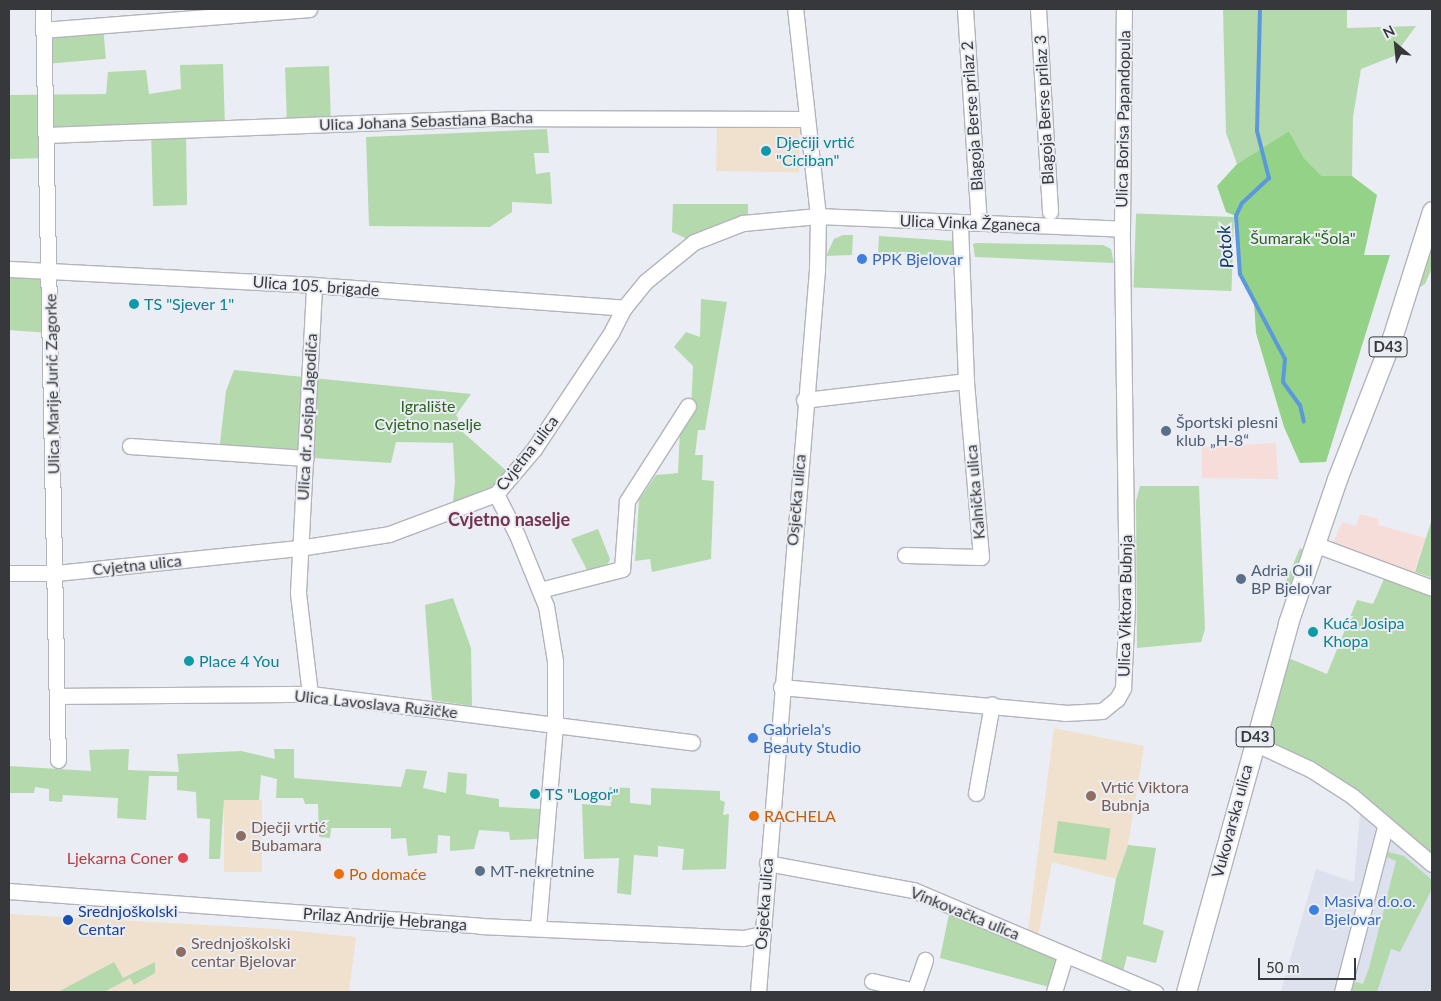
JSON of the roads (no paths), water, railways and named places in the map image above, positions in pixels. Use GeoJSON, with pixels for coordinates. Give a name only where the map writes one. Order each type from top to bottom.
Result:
{"type":"FeatureCollection","features":[{"type":"Feature","properties":{"kind":"main road","name":"Vukovarska ulica"},"geometry":{"type":"LineString","coordinates":[[1186,992],[1254,743],[1314,544],[1337,479],[1392,338],[1432,212]]}},
{"type":"Feature","properties":{"kind":"street","name":"Ulica Marije Jurić Zagorke"},"geometry":{"type":"LineString","coordinates":[[43,9],[50,272],[58,760]]}},
{"type":"Feature","properties":{"kind":"street"},"geometry":{"type":"LineString","coordinates":[[44,30],[309,9]]}},
{"type":"Feature","properties":{"kind":"street","name":"Osječka ulica"},"geometry":{"type":"LineString","coordinates":[[758,992],[804,400],[817,269],[818,216],[795,9]]}},
{"type":"Feature","properties":{"kind":"street","name":"Blagoja Berse prilaz 2"},"geometry":{"type":"LineString","coordinates":[[965,9],[979,223]]}},
{"type":"Feature","properties":{"kind":"street","name":"Blagoja Berse prilaz 3"},"geometry":{"type":"LineString","coordinates":[[1038,9],[1050,212]]}},
{"type":"Feature","properties":{"kind":"street","name":"Ulica Borisa Papandopula"},"geometry":{"type":"LineString","coordinates":[[1122,230],[1124,9]]}},
{"type":"Feature","properties":{"kind":"street","name":"Ulica Johana Sebastiana Bacha"},"geometry":{"type":"LineString","coordinates":[[46,135],[488,118],[807,119]]}},
{"type":"Feature","properties":{"kind":"street","name":"Ulica Vinka Žganeca"},"geometry":{"type":"LineString","coordinates":[[818,216],[1122,230]]}},
{"type":"Feature","properties":{"kind":"street","name":"Cvjetna ulica"},"geometry":{"type":"LineString","coordinates":[[9,573],[56,573],[299,548],[389,534],[496,494],[534,449],[611,333],[624,308],[644,282],[694,242],[743,222],[818,216]]}},
{"type":"Feature","properties":{"kind":"street","name":"Kalnička ulica"},"geometry":{"type":"LineString","coordinates":[[906,555],[981,557],[966,381],[960,222]]}},
{"type":"Feature","properties":{"kind":"street","name":"Ulica Viktora Bubnja"},"geometry":{"type":"LineString","coordinates":[[781,687],[992,704],[1065,712],[1102,711],[1117,699],[1123,688],[1127,605],[1122,230]]}},
{"type":"Feature","properties":{"kind":"street","name":"Ulica 105. brigade"},"geometry":{"type":"LineString","coordinates":[[9,269],[314,285],[624,308]]}},
{"type":"Feature","properties":{"kind":"street","name":"Ulica dr. Josipa Jagodića"},"geometry":{"type":"LineString","coordinates":[[310,694],[298,593],[314,285]]}},
{"type":"Feature","properties":{"kind":"street"},"geometry":{"type":"LineString","coordinates":[[804,400],[966,381]]}},
{"type":"Feature","properties":{"kind":"street"},"geometry":{"type":"LineString","coordinates":[[540,590],[622,569],[628,501],[688,406]]}},
{"type":"Feature","properties":{"kind":"street"},"geometry":{"type":"LineString","coordinates":[[130,446],[306,458]]}},
{"type":"Feature","properties":{"kind":"street"},"geometry":{"type":"LineString","coordinates":[[496,494],[517,535],[546,606],[555,660],[555,726],[538,928]]}},
{"type":"Feature","properties":{"kind":"street"},"geometry":{"type":"LineString","coordinates":[[1314,544],[1432,588]]}},
{"type":"Feature","properties":{"kind":"street","name":"Ulica Lavoslava Ružičke"},"geometry":{"type":"LineString","coordinates":[[58,696],[310,694],[692,742]]}},
{"type":"Feature","properties":{"kind":"street"},"geometry":{"type":"LineString","coordinates":[[976,793],[992,704]]}},
{"type":"Feature","properties":{"kind":"street"},"geometry":{"type":"LineString","coordinates":[[1254,743],[1319,774],[1361,803],[1385,827],[1432,864]]}},
{"type":"Feature","properties":{"kind":"street"},"geometry":{"type":"LineString","coordinates":[[1342,992],[1385,827]]}},
{"type":"Feature","properties":{"kind":"street","name":"Vinkovačka ulica"},"geometry":{"type":"LineString","coordinates":[[767,863],[913,890],[1155,992]]}},
{"type":"Feature","properties":{"kind":"street","name":"Prilaz Andrije Hebranga"},"geometry":{"type":"LineString","coordinates":[[9,891],[538,928],[743,938],[762,934]]}},
{"type":"Feature","properties":{"kind":"street"},"geometry":{"type":"LineString","coordinates":[[1054,992],[1065,955]]}},
{"type":"Feature","properties":{"kind":"street"},"geometry":{"type":"LineString","coordinates":[[872,982],[914,992],[925,960]]}},
{"type":"Feature","properties":{"kind":"waterway","name":"Potok"},"geometry":{"type":"LineString","coordinates":[[1260,9],[1257,131],[1269,178],[1242,203],[1236,216],[1240,274],[1285,359],[1283,382],[1300,405],[1304,422]]}},
{"type":"Feature","properties":{"kind":"place","name":"Dječiji vrtić \"Ciciban\""},"geometry":{"type":"Point","coordinates":[766,151]}},
{"type":"Feature","properties":{"kind":"place","name":"PPK Bjelovar"},"geometry":{"type":"Point","coordinates":[862,259]}},
{"type":"Feature","properties":{"kind":"place","name":"TS \"Sjever 1\""},"geometry":{"type":"Point","coordinates":[134,304]}},
{"type":"Feature","properties":{"kind":"place","name":"Športski plesni klub „H-8“"},"geometry":{"type":"Point","coordinates":[1166,431]}},
{"type":"Feature","properties":{"kind":"place","name":"Adria Oil BP Bjelovar"},"geometry":{"type":"Point","coordinates":[1241,579]}},
{"type":"Feature","properties":{"kind":"place","name":"Kuća Josipa Khopa"},"geometry":{"type":"Point","coordinates":[1313,632]}},
{"type":"Feature","properties":{"kind":"place","name":"Place 4 You"},"geometry":{"type":"Point","coordinates":[189,661]}},
{"type":"Feature","properties":{"kind":"place","name":"Gabriela's Beauty Studio"},"geometry":{"type":"Point","coordinates":[753,738]}},
{"type":"Feature","properties":{"kind":"place","name":"TS \"Logor\""},"geometry":{"type":"Point","coordinates":[535,794]}},
{"type":"Feature","properties":{"kind":"place","name":"Vrtić Viktora Bubnja"},"geometry":{"type":"Point","coordinates":[1091,796]}},
{"type":"Feature","properties":{"kind":"place","name":"RACHELA"},"geometry":{"type":"Point","coordinates":[754,816]}},
{"type":"Feature","properties":{"kind":"place","name":"Dječji vrtić Bubamara"},"geometry":{"type":"Point","coordinates":[241,836]}},
{"type":"Feature","properties":{"kind":"place","name":"Ljekarna Coner"},"geometry":{"type":"Point","coordinates":[183,858]}},
{"type":"Feature","properties":{"kind":"place","name":"MT-nekretnine"},"geometry":{"type":"Point","coordinates":[480,871]}},
{"type":"Feature","properties":{"kind":"place","name":"Po domaće"},"geometry":{"type":"Point","coordinates":[339,874]}},
{"type":"Feature","properties":{"kind":"place","name":"Masiva d.o.o. Bjelovar"},"geometry":{"type":"Point","coordinates":[1314,910]}},
{"type":"Feature","properties":{"kind":"place","name":"Srednjoškolski Centar"},"geometry":{"type":"Point","coordinates":[68,920]}},
{"type":"Feature","properties":{"kind":"place","name":"Srednjoškolski centar Bjelovar"},"geometry":{"type":"Point","coordinates":[181,952]}},
{"type":"Feature","properties":{"kind":"district","name":"Cvjetno naselje"},"geometry":{"type":"Point","coordinates":[509,519]}},
{"type":"Feature","properties":{"kind":"park label","name":"Šumarak \"Šola\""},"geometry":{"type":"Point","coordinates":[1303,238]}},
{"type":"Feature","properties":{"kind":"park label","name":"Igralište Cvjetno naselje"},"geometry":{"type":"Point","coordinates":[428,415]}}]}
